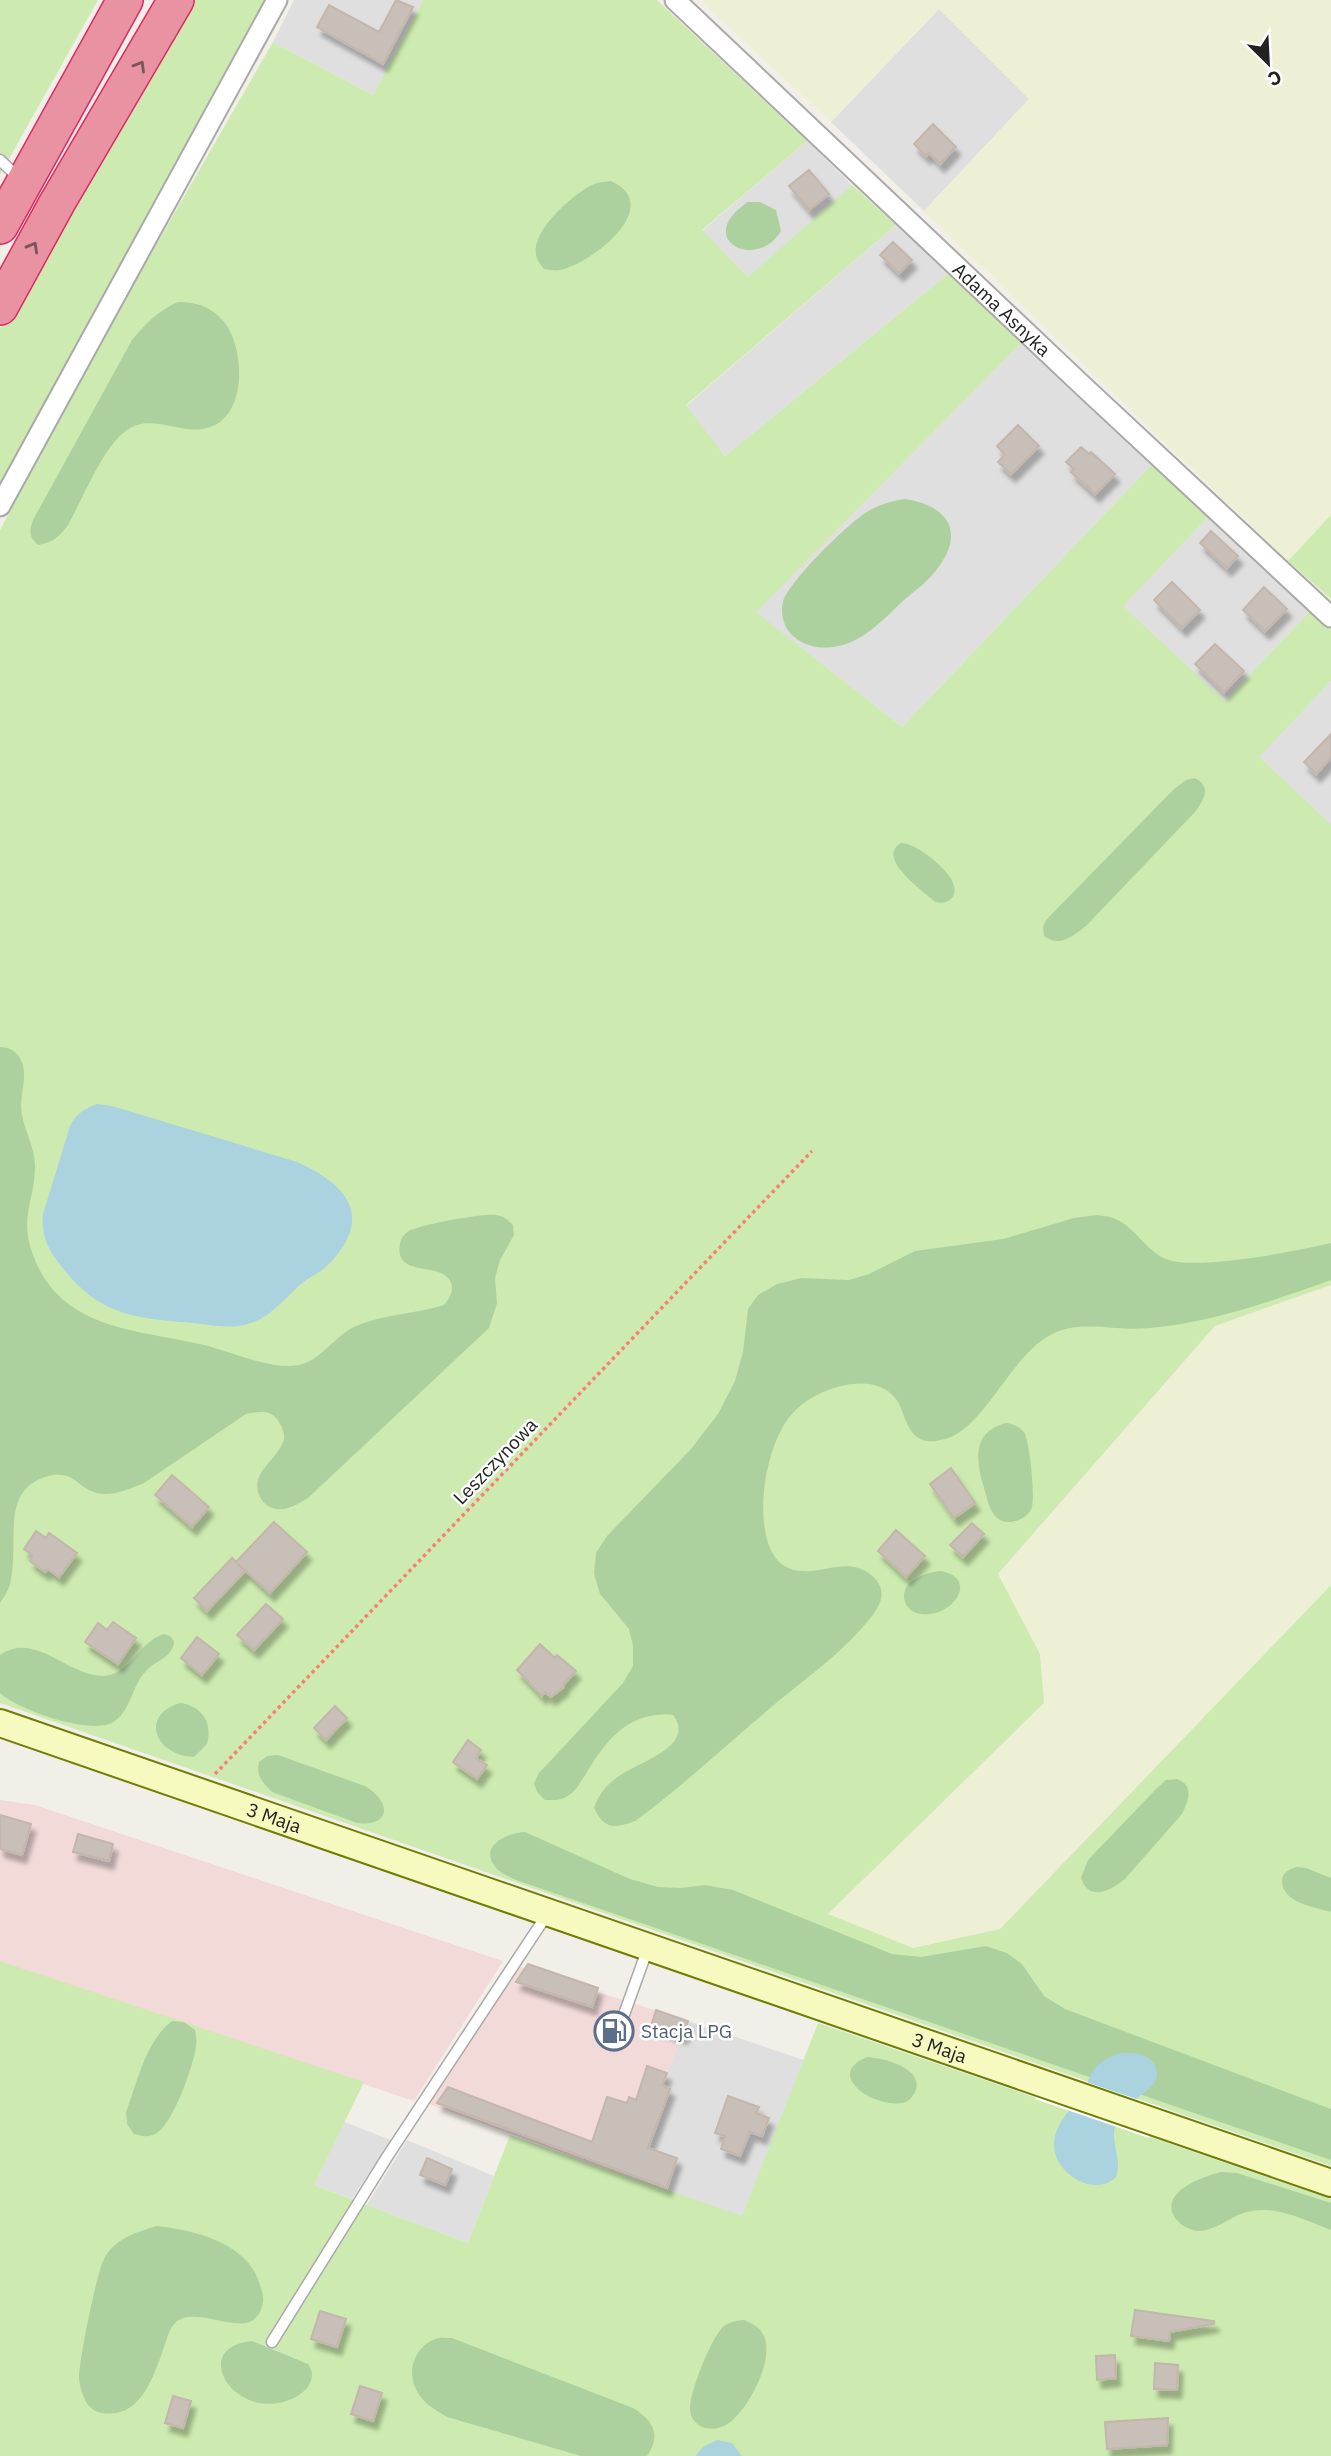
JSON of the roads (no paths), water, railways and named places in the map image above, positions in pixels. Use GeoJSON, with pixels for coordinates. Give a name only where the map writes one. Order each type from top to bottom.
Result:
{"type":"FeatureCollection","features":[{"type":"Feature","properties":{"kind":"highway"},"geometry":{"type":"LineString","coordinates":[[0,226],[12,171],[125,0]]}},
{"type":"Feature","properties":{"kind":"highway"},"geometry":{"type":"LineString","coordinates":[[0,307],[57,203],[176,0]]}},
{"type":"Feature","properties":{"kind":"street"},"geometry":{"type":"LineString","coordinates":[[0,506],[276,0]]}},
{"type":"Feature","properties":{"kind":"street","name":"Adama Asnyka"},"geometry":{"type":"LineString","coordinates":[[675,0],[1331,617]]}},
{"type":"Feature","properties":{"kind":"street","name":"3 Maja"},"geometry":{"type":"LineString","coordinates":[[0,1723],[1331,2183]]}},
{"type":"Feature","properties":{"kind":"lane"},"geometry":{"type":"LineString","coordinates":[[272,2342],[387,2157],[548,1913]]}},
{"type":"Feature","properties":{"kind":"lane"},"geometry":{"type":"LineString","coordinates":[[622,2020],[648,1948]]}},
{"type":"Feature","properties":{"kind":"water"},"geometry":{"type":"Polygon","coordinates":[[[97,1104],[112,1106],[297,1162],[314,1171],[341,1191],[348,1203],[352,1216],[351,1230],[344,1245],[328,1265],[301,1284],[272,1311],[259,1320],[244,1325],[222,1326],[153,1319],[120,1312],[105,1305],[90,1296],[57,1261],[49,1249],[43,1229],[43,1214],[70,1126],[81,1112],[97,1104]]]}},
{"type":"Feature","properties":{"kind":"water"},"geometry":{"type":"Polygon","coordinates":[[[1120,2053],[1147,2057],[1154,2064],[1157,2078],[1150,2088],[1126,2108],[1116,2124],[1116,2177],[1107,2183],[1086,2184],[1076,2179],[1060,2164],[1055,2154],[1055,2135],[1094,2069],[1104,2060],[1120,2053]]]}},
{"type":"Feature","properties":{"kind":"water"},"geometry":{"type":"Polygon","coordinates":[[[718,2440],[732,2443],[742,2456],[695,2456],[704,2446],[718,2440]]]}},
{"type":"Feature","properties":{"kind":"place","name":"Stacja LPG"},"geometry":{"type":"Point","coordinates":[614,2031]}}]}
